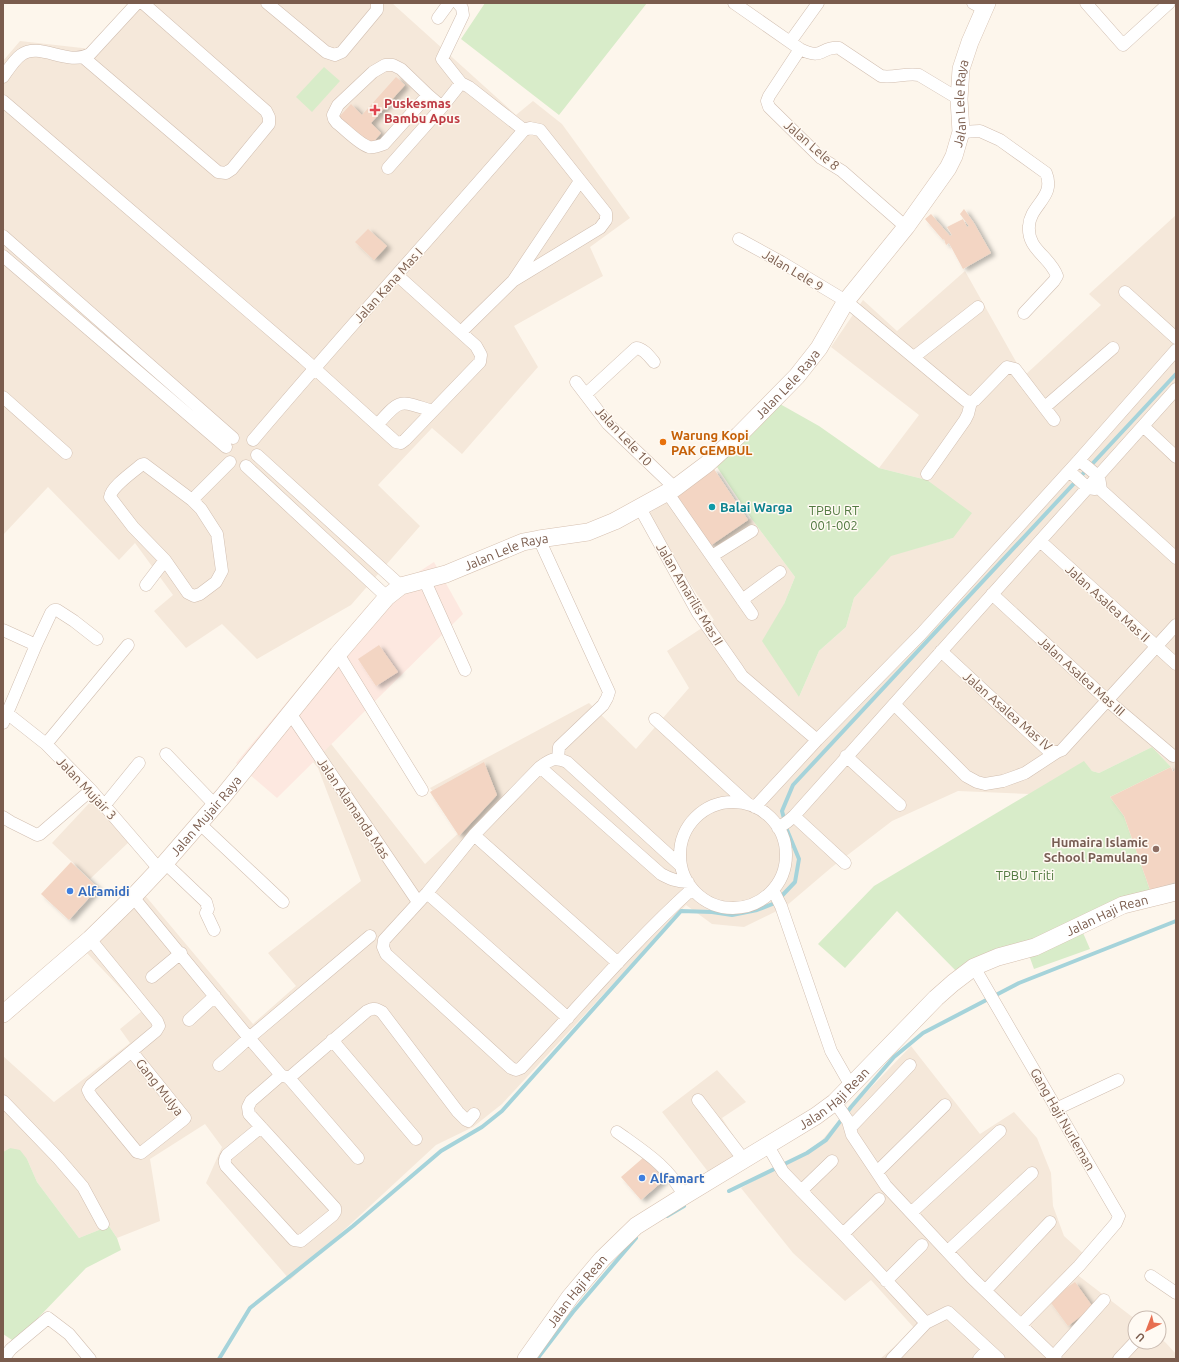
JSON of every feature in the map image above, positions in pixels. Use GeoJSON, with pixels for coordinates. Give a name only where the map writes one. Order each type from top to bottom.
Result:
{"type":"FeatureCollection","features":[{"type":"Feature","properties":{"kind":"street"},"geometry":{"type":"LineString","coordinates":[[3,77],[19,56],[30,51],[46,52],[75,58],[90,54],[137,3]]}},
{"type":"Feature","properties":{"kind":"street"},"geometry":{"type":"LineString","coordinates":[[83,57],[218,172],[226,173],[232,169],[269,124],[269,117],[266,111],[143,3]]}},
{"type":"Feature","properties":{"kind":"street"},"geometry":{"type":"LineString","coordinates":[[267,3],[326,52],[335,55],[342,52],[377,10],[377,3]]}},
{"type":"Feature","properties":{"kind":"street"},"geometry":{"type":"LineString","coordinates":[[438,18],[449,3]]}},
{"type":"Feature","properties":{"kind":"street"},"geometry":{"type":"LineString","coordinates":[[458,3],[462,8],[463,15],[442,59],[462,83],[524,130],[530,128],[540,130],[606,213],[606,220],[600,228],[513,281]]}},
{"type":"Feature","properties":{"kind":"street"},"geometry":{"type":"LineString","coordinates":[[734,3],[811,55],[818,54],[832,47],[839,48],[880,76],[886,77],[911,74],[919,75],[960,98]]}},
{"type":"Feature","properties":{"kind":"street"},"geometry":{"type":"LineString","coordinates":[[790,42],[818,3]]}},
{"type":"Feature","properties":{"kind":"street"},"geometry":{"type":"LineString","coordinates":[[1089,4],[1123,45],[1169,3]]}},
{"type":"Feature","properties":{"kind":"street","name":"Jalan Lele Raya"},"geometry":{"type":"LineString","coordinates":[[387,597],[401,586],[446,574],[523,542],[588,532],[615,521],[671,490],[696,473],[722,451],[797,376],[819,348],[846,301],[906,227],[948,168],[954,156],[961,132],[961,69],[982,5]]}},
{"type":"Feature","properties":{"kind":"street","name":"Jalan Lele 8"},"geometry":{"type":"LineString","coordinates":[[800,49],[769,96],[767,101],[769,107],[822,158],[842,171],[906,227]]}},
{"type":"Feature","properties":{"kind":"street"},"geometry":{"type":"LineString","coordinates":[[428,95],[389,139],[384,144],[378,146],[368,146],[337,123],[334,119],[333,114],[338,105],[373,72],[385,66],[393,65],[401,68],[442,107]]}},
{"type":"Feature","properties":{"kind":"street"},"geometry":{"type":"LineString","coordinates":[[388,168],[462,83]]}},
{"type":"Feature","properties":{"kind":"street"},"geometry":{"type":"LineString","coordinates":[[3,101],[314,368],[378,424],[396,442],[401,443],[480,362],[481,355],[476,346],[397,275]]}},
{"type":"Feature","properties":{"kind":"street","name":"Jalan Kana Mas I"},"geometry":{"type":"LineString","coordinates":[[253,440],[314,368],[524,130]]}},
{"type":"Feature","properties":{"kind":"street"},"geometry":{"type":"LineString","coordinates":[[961,132],[980,131],[1000,140],[1046,173],[1049,180],[1049,188],[1031,217],[1029,226],[1030,239],[1034,247],[1054,269],[1057,276],[1024,313]]}},
{"type":"Feature","properties":{"kind":"street"},"geometry":{"type":"LineString","coordinates":[[389,139],[404,150]]}},
{"type":"Feature","properties":{"kind":"street"},"geometry":{"type":"LineString","coordinates":[[461,332],[513,281],[580,181]]}},
{"type":"Feature","properties":{"kind":"street"},"geometry":{"type":"LineString","coordinates":[[3,236],[229,443]]}},
{"type":"Feature","properties":{"kind":"street","name":"Jalan Lele 9"},"geometry":{"type":"LineString","coordinates":[[740,239],[846,301],[966,401],[971,402]]}},
{"type":"Feature","properties":{"kind":"street"},"geometry":{"type":"LineString","coordinates":[[3,256],[229,443]]}},
{"type":"Feature","properties":{"kind":"street"},"geometry":{"type":"LineString","coordinates":[[1125,292],[1176,338]]}},
{"type":"Feature","properties":{"kind":"street"},"geometry":{"type":"LineString","coordinates":[[914,357],[978,308]]}},
{"type":"Feature","properties":{"kind":"street"},"geometry":{"type":"LineString","coordinates":[[586,394],[636,348],[639,348],[654,362]]}},
{"type":"Feature","properties":{"kind":"street"},"geometry":{"type":"LineString","coordinates":[[1045,407],[1113,348]]}},
{"type":"Feature","properties":{"kind":"street"},"geometry":{"type":"LineString","coordinates":[[751,806],[921,634],[1079,460],[1176,350]]}},
{"type":"Feature","properties":{"kind":"street"},"geometry":{"type":"LineString","coordinates":[[927,474],[965,420],[971,402],[975,400],[1007,367],[1015,369],[1054,420]]}},
{"type":"Feature","properties":{"kind":"street","name":"Jalan Lele 10"},"geometry":{"type":"LineString","coordinates":[[576,382],[608,424],[671,490],[712,556],[752,614]]}},
{"type":"Feature","properties":{"kind":"street"},"geometry":{"type":"LineString","coordinates":[[845,862],[786,822],[751,806],[734,802],[708,808],[697,816],[688,827],[682,839],[680,852],[681,866],[690,886],[698,895],[709,902],[721,907],[735,908],[750,906],[763,900],[781,879],[785,866],[786,822],[894,704],[1176,389]]}},
{"type":"Feature","properties":{"kind":"street"},"geometry":{"type":"LineString","coordinates":[[3,396],[66,453]]}},
{"type":"Feature","properties":{"kind":"street"},"geometry":{"type":"LineString","coordinates":[[378,424],[393,407],[405,402],[433,411]]}},
{"type":"Feature","properties":{"kind":"street"},"geometry":{"type":"LineString","coordinates":[[1143,426],[1176,457]]}},
{"type":"Feature","properties":{"kind":"street"},"geometry":{"type":"LineString","coordinates":[[243,436],[253,440],[257,450],[257,455],[251,464],[246,466],[235,466],[227,457],[229,443],[243,436]]}},
{"type":"Feature","properties":{"kind":"street"},"geometry":{"type":"LineString","coordinates":[[257,455],[401,586]]}},
{"type":"Feature","properties":{"kind":"street"},"geometry":{"type":"LineString","coordinates":[[1079,460],[1098,477],[1101,490]]}},
{"type":"Feature","properties":{"kind":"street"},"geometry":{"type":"LineString","coordinates":[[192,500],[230,462]]}},
{"type":"Feature","properties":{"kind":"street"},"geometry":{"type":"LineString","coordinates":[[144,464],[192,500],[201,509],[217,534],[222,572],[216,582],[200,594],[194,596],[188,593],[165,560],[133,527],[110,497],[110,493],[135,470],[144,464]]}},
{"type":"Feature","properties":{"kind":"street"},"geometry":{"type":"LineString","coordinates":[[246,466],[387,597]]}},
{"type":"Feature","properties":{"kind":"street"},"geometry":{"type":"LineString","coordinates":[[1069,471],[1088,488],[1101,490],[1176,558]]}},
{"type":"Feature","properties":{"kind":"street","name":"Jalan Amarilis Mas II"},"geometry":{"type":"LineString","coordinates":[[640,508],[698,613],[742,676],[817,740]]}},
{"type":"Feature","properties":{"kind":"street"},"geometry":{"type":"LineString","coordinates":[[712,556],[752,531]]}},
{"type":"Feature","properties":{"kind":"street"},"geometry":{"type":"LineString","coordinates":[[539,539],[609,692],[603,705],[559,747],[558,759]]}},
{"type":"Feature","properties":{"kind":"street","name":"Jalan Asalea Mas II"},"geometry":{"type":"LineString","coordinates":[[1040,541],[1176,664]]}},
{"type":"Feature","properties":{"kind":"street"},"geometry":{"type":"LineString","coordinates":[[146,585],[165,560]]}},
{"type":"Feature","properties":{"kind":"street"},"geometry":{"type":"LineString","coordinates":[[742,600],[780,572]]}},
{"type":"Feature","properties":{"kind":"street"},"geometry":{"type":"LineString","coordinates":[[424,580],[465,670]]}},
{"type":"Feature","properties":{"kind":"street","name":"Jalan Asalea Mas III"},"geometry":{"type":"LineString","coordinates":[[992,594],[1108,700],[1173,756]]}},
{"type":"Feature","properties":{"kind":"street","name":"Jalan Mujair Raya"},"geometry":{"type":"LineString","coordinates":[[3,1014],[90,938],[133,897],[162,866],[200,824],[338,654],[387,597]]}},
{"type":"Feature","properties":{"kind":"street"},"geometry":{"type":"LineString","coordinates":[[5,719],[36,645],[51,613],[54,610],[57,610],[74,621],[97,639]]}},
{"type":"Feature","properties":{"kind":"street","name":"Jalan Asalea Mas IV"},"geometry":{"type":"LineString","coordinates":[[941,651],[1050,752],[1057,752],[1062,750],[1176,625]]}},
{"type":"Feature","properties":{"kind":"street"},"geometry":{"type":"LineString","coordinates":[[3,630],[36,645]]}},
{"type":"Feature","properties":{"kind":"street"},"geometry":{"type":"LineString","coordinates":[[46,744],[128,645]]}},
{"type":"Feature","properties":{"kind":"street"},"geometry":{"type":"LineString","coordinates":[[338,654],[422,790]]}},
{"type":"Feature","properties":{"kind":"street"},"geometry":{"type":"LineString","coordinates":[[894,704],[966,776],[977,782],[985,784],[1003,781],[1025,773],[1057,752]]}},
{"type":"Feature","properties":{"kind":"street","name":"Jalan Alamanda Mas"},"geometry":{"type":"LineString","coordinates":[[290,713],[418,902]]}},
{"type":"Feature","properties":{"kind":"street","name":"Jalan Mujair 3"},"geometry":{"type":"LineString","coordinates":[[5,719],[46,744],[162,866],[206,902],[208,909],[206,913],[214,930]]}},
{"type":"Feature","properties":{"kind":"street"},"geometry":{"type":"LineString","coordinates":[[655,719],[751,806]]}},
{"type":"Feature","properties":{"kind":"street"},"geometry":{"type":"LineString","coordinates":[[166,754],[215,806]]}},
{"type":"Feature","properties":{"kind":"street"},"geometry":{"type":"LineString","coordinates":[[846,756],[900,806]]}},
{"type":"Feature","properties":{"kind":"street"},"geometry":{"type":"LineString","coordinates":[[681,866],[567,762],[558,759],[550,760],[540,767],[474,835],[427,893],[384,940],[383,947],[386,954],[511,1068],[516,1070],[521,1068],[674,905],[690,886]]}},
{"type":"Feature","properties":{"kind":"street"},"geometry":{"type":"LineString","coordinates":[[104,806],[139,763]]}},
{"type":"Feature","properties":{"kind":"street"},"geometry":{"type":"LineString","coordinates":[[540,767],[661,874],[670,880],[690,886]]}},
{"type":"Feature","properties":{"kind":"street"},"geometry":{"type":"LineString","coordinates":[[3,816],[11,822],[37,835],[91,790]]}},
{"type":"Feature","properties":{"kind":"street"},"geometry":{"type":"LineString","coordinates":[[200,824],[283,902]]}},
{"type":"Feature","properties":{"kind":"street"},"geometry":{"type":"LineString","coordinates":[[474,835],[618,963]]}},
{"type":"Feature","properties":{"kind":"street"},"geometry":{"type":"LineString","coordinates":[[773,890],[781,906],[831,1051],[851,1086]]}},
{"type":"Feature","properties":{"kind":"street","name":"Jalan Haji Rean"},"geometry":{"type":"LineString","coordinates":[[526,1359],[570,1297],[602,1259],[636,1226],[744,1160],[772,1153],[816,1116],[844,1115],[851,1086],[936,998],[974,967],[998,957],[1035,947],[1123,905],[1176,892]]}},
{"type":"Feature","properties":{"kind":"street"},"geometry":{"type":"LineString","coordinates":[[427,893],[568,1018]]}},
{"type":"Feature","properties":{"kind":"street"},"geometry":{"type":"LineString","coordinates":[[133,897],[181,953],[249,1038],[358,1158]]}},
{"type":"Feature","properties":{"kind":"street"},"geometry":{"type":"LineString","coordinates":[[219,1065],[370,936]]}},
{"type":"Feature","properties":{"kind":"street","name":"Gang Mulya"},"geometry":{"type":"LineString","coordinates":[[90,938],[157,1021],[159,1026],[156,1031],[91,1085],[88,1090],[90,1096],[140,1153],[185,1118],[132,1052]]}},
{"type":"Feature","properties":{"kind":"street"},"geometry":{"type":"LineString","coordinates":[[152,977],[181,953]]}},
{"type":"Feature","properties":{"kind":"street","name":"Gang Haji Nurleman"},"geometry":{"type":"LineString","coordinates":[[974,967],[1119,1216],[1116,1223],[1079,1266],[1021,1325]]}},
{"type":"Feature","properties":{"kind":"street"},"geometry":{"type":"LineString","coordinates":[[189,1020],[215,996]]}},
{"type":"Feature","properties":{"kind":"street"},"geometry":{"type":"LineString","coordinates":[[261,1127],[227,1155],[224,1162],[294,1240],[301,1241],[333,1215],[335,1208],[261,1127],[249,1114],[248,1107],[251,1101],[285,1077],[367,1011],[372,1008],[377,1008],[382,1012],[458,1112],[466,1120],[468,1121],[474,1114]]}},
{"type":"Feature","properties":{"kind":"street"},"geometry":{"type":"LineString","coordinates":[[332,1040],[416,1139]]}},
{"type":"Feature","properties":{"kind":"street"},"geometry":{"type":"LineString","coordinates":[[910,1066],[844,1115],[852,1135],[886,1186],[1054,1358],[1104,1300]]}},
{"type":"Feature","properties":{"kind":"street"},"geometry":{"type":"LineString","coordinates":[[1056,1109],[1118,1080]]}},
{"type":"Feature","properties":{"kind":"street"},"geometry":{"type":"LineString","coordinates":[[698,1100],[744,1160]]}},
{"type":"Feature","properties":{"kind":"street"},"geometry":{"type":"LineString","coordinates":[[3,1101],[58,1158],[83,1187],[103,1224]]}},
{"type":"Feature","properties":{"kind":"street"},"geometry":{"type":"LineString","coordinates":[[877,1172],[945,1105]]}},
{"type":"Feature","properties":{"kind":"street"},"geometry":{"type":"LineString","coordinates":[[912,1212],[1000,1131]]}},
{"type":"Feature","properties":{"kind":"street"},"geometry":{"type":"LineString","coordinates":[[617,1132],[659,1163],[684,1196]]}},
{"type":"Feature","properties":{"kind":"street"},"geometry":{"type":"LineString","coordinates":[[772,1153],[783,1172],[801,1192],[926,1322]]}},
{"type":"Feature","properties":{"kind":"street"},"geometry":{"type":"LineString","coordinates":[[801,1192],[832,1160]]}},
{"type":"Feature","properties":{"kind":"street"},"geometry":{"type":"LineString","coordinates":[[948,1251],[1032,1173]]}},
{"type":"Feature","properties":{"kind":"street"},"geometry":{"type":"LineString","coordinates":[[843,1234],[879,1199]]}},
{"type":"Feature","properties":{"kind":"street"},"geometry":{"type":"LineString","coordinates":[[986,1290],[1050,1222]]}},
{"type":"Feature","properties":{"kind":"street"},"geometry":{"type":"LineString","coordinates":[[886,1281],[922,1245]]}},
{"type":"Feature","properties":{"kind":"street"},"geometry":{"type":"LineString","coordinates":[[1151,1276],[1176,1293]]}},
{"type":"Feature","properties":{"kind":"street"},"geometry":{"type":"LineString","coordinates":[[892,1359],[926,1322],[948,1312],[999,1359]]}},
{"type":"Feature","properties":{"kind":"street"},"geometry":{"type":"LineString","coordinates":[[3,1359],[11,1349],[48,1318],[69,1334],[90,1359]]}},
{"type":"Feature","properties":{"kind":"street"},"geometry":{"type":"LineString","coordinates":[[979,1359],[988,1349]]}},
{"type":"Feature","properties":{"kind":"street"},"geometry":{"type":"LineString","coordinates":[[1119,1359],[1127,1350]]}},
{"type":"Feature","properties":{"kind":"shaded area"},"geometry":{"type":"Polygon","coordinates":[[[128,3],[392,3],[516,115],[533,101],[562,124],[630,218],[590,247],[603,276],[514,326],[538,367],[462,454],[432,428],[378,485],[420,526],[351,605],[257,659],[222,624],[186,648],[154,611],[173,595],[135,543],[119,560],[48,487],[3,535],[3,61],[20,41],[91,49],[128,3]]]}},
{"type":"Feature","properties":{"kind":"shaded area"},"geometry":{"type":"Polygon","coordinates":[[[1176,215],[1176,775],[1171,767],[1152,747],[1099,773],[1092,771],[1084,762],[1030,794],[958,791],[892,821],[832,867],[785,907],[744,927],[712,924],[686,905],[502,1104],[473,1127],[436,1145],[290,1280],[206,1183],[222,1147],[205,1124],[150,1159],[160,1221],[117,1238],[109,1226],[79,1238],[37,1182],[27,1159],[10,1148],[3,1152],[3,1056],[54,1102],[130,1043],[120,1029],[142,1011],[85,951],[143,893],[253,1024],[296,986],[268,953],[361,881],[318,768],[288,732],[307,713],[425,864],[463,829],[430,788],[589,703],[636,749],[689,688],[667,651],[714,620],[645,516],[680,492],[714,542],[751,518],[795,577],[784,604],[799,697],[819,651],[846,627],[854,598],[891,555],[953,538],[927,480],[879,468],[919,415],[831,347],[863,300],[897,331],[965,271],[1024,376],[1101,305],[1089,294],[1176,215]]]}},
{"type":"Feature","properties":{"kind":"shaded area"},"geometry":{"type":"Polygon","coordinates":[[[434,562],[463,614],[277,798],[236,763],[369,604],[434,562]]]}},
{"type":"Feature","properties":{"kind":"shaded area"},"geometry":{"type":"Polygon","coordinates":[[[95,797],[131,840],[90,879],[52,843],[95,797]]]}},
{"type":"Feature","properties":{"kind":"shaded area"},"geometry":{"type":"Polygon","coordinates":[[[911,1046],[980,1134],[1014,1112],[1037,1138],[1051,1173],[1053,1206],[1064,1236],[1086,1256],[1071,1270],[1127,1313],[1127,1350],[1167,1350],[1167,1344],[1176,1354],[1176,1359],[880,1359],[915,1329],[871,1280],[845,1301],[793,1253],[741,1188],[818,1145],[833,1127],[911,1046]]]}},
{"type":"Feature","properties":{"kind":"shaded area"},"geometry":{"type":"Polygon","coordinates":[[[717,1070],[746,1102],[722,1118],[745,1154],[709,1173],[662,1112],[717,1070]]]}},
{"type":"Feature","properties":{"kind":"green space"},"geometry":{"type":"Polygon","coordinates":[[[485,3],[647,3],[559,115],[461,39],[485,3]]]}},
{"type":"Feature","properties":{"kind":"green space"},"geometry":{"type":"Polygon","coordinates":[[[324,67],[340,81],[312,112],[296,97],[324,67]]]}},
{"type":"Feature","properties":{"kind":"green space","name":"TPBU RT 001-002"},"geometry":{"type":"Polygon","coordinates":[[[780,404],[819,426],[879,468],[927,480],[972,513],[953,538],[891,556],[854,598],[846,627],[819,651],[799,697],[762,641],[784,604],[795,577],[751,518],[717,467],[780,404]]]}},
{"type":"Feature","properties":{"kind":"green space","name":"TPBU Triti"},"geometry":{"type":"Polygon","coordinates":[[[1152,747],[1171,767],[1110,797],[1124,816],[1150,890],[1077,919],[1090,949],[1034,969],[1025,944],[957,972],[897,911],[845,968],[818,944],[874,886],[1084,761],[1092,771],[1099,773],[1152,747]]]}},
{"type":"Feature","properties":{"kind":"green space"},"geometry":{"type":"Polygon","coordinates":[[[10,1148],[20,1150],[27,1159],[37,1182],[79,1238],[109,1226],[117,1238],[121,1250],[86,1268],[15,1342],[3,1334],[3,1152],[10,1148]]]}},
{"type":"Feature","properties":{"kind":"building","name":"Puskesmas Bambu Apus"},"geometry":{"type":"Polygon","coordinates":[[[396,77],[405,85],[371,123],[381,133],[371,145],[339,117],[351,104],[362,115],[396,77]]]}},
{"type":"Feature","properties":{"kind":"building"},"geometry":{"type":"Polygon","coordinates":[[[964,209],[974,223],[991,253],[963,269],[949,243],[946,245],[944,239],[943,240],[925,219],[931,214],[950,236],[952,235],[947,227],[963,219],[967,227],[969,226],[960,214],[964,209]]]}},
{"type":"Feature","properties":{"kind":"building"},"geometry":{"type":"Polygon","coordinates":[[[368,229],[387,246],[374,260],[355,242],[368,229]]]}},
{"type":"Feature","properties":{"kind":"building","name":"Balai Warga"},"geometry":{"type":"Polygon","coordinates":[[[714,469],[748,520],[710,546],[676,495],[714,469]]]}},
{"type":"Feature","properties":{"kind":"building"},"geometry":{"type":"Polygon","coordinates":[[[379,645],[398,672],[376,686],[358,659],[379,645]]]}},
{"type":"Feature","properties":{"kind":"building"},"geometry":{"type":"Polygon","coordinates":[[[484,762],[497,795],[459,836],[430,792],[484,762]]]}},
{"type":"Feature","properties":{"kind":"building","name":"Humaira Islamic School Pamulang"},"geometry":{"type":"Polygon","coordinates":[[[1171,767],[1173,772],[1176,769],[1176,882],[1150,890],[1124,816],[1110,797],[1171,767]]]}},
{"type":"Feature","properties":{"kind":"building","name":"Alfamidi"},"geometry":{"type":"Polygon","coordinates":[[[71,862],[98,888],[69,920],[41,894],[71,862]]]}},
{"type":"Feature","properties":{"kind":"building","name":"Alfamart"},"geometry":{"type":"Polygon","coordinates":[[[644,1157],[664,1180],[641,1200],[621,1177],[644,1157]]]}},
{"type":"Feature","properties":{"kind":"building"},"geometry":{"type":"Polygon","coordinates":[[[1075,1282],[1093,1307],[1068,1326],[1049,1300],[1075,1282]]]}},
{"type":"Feature","properties":{"kind":"waterway"},"geometry":{"type":"LineString","coordinates":[[219,1359],[250,1308],[353,1226],[441,1151],[482,1127],[502,1111],[681,911],[712,912],[732,915],[757,910],[775,903],[795,882],[799,859],[787,830],[782,811],[793,785],[1176,374]]}},
{"type":"Feature","properties":{"kind":"waterway"},"geometry":{"type":"LineString","coordinates":[[729,1191],[807,1153],[826,1140],[851,1107],[894,1057],[923,1033],[1019,983],[1176,921]]}},
{"type":"Feature","properties":{"kind":"waterway"},"geometry":{"type":"LineString","coordinates":[[667,1216],[684,1206]]}},
{"type":"Feature","properties":{"kind":"waterway"},"geometry":{"type":"LineString","coordinates":[[537,1359],[573,1312],[636,1238]]}},
{"type":"Feature","properties":{"kind":"place","name":"Puskesmas Bambu Apus"},"geometry":{"type":"Point","coordinates":[375,110]}},
{"type":"Feature","properties":{"kind":"place","name":"Warung Kopi PAK GEMBUL"},"geometry":{"type":"Point","coordinates":[663,442]}},
{"type":"Feature","properties":{"kind":"place","name":"Balai Warga"},"geometry":{"type":"Point","coordinates":[712,507]}},
{"type":"Feature","properties":{"kind":"place","name":"Humaira Islamic School Pamulang"},"geometry":{"type":"Point","coordinates":[1156,849]}},
{"type":"Feature","properties":{"kind":"place","name":"Alfamidi"},"geometry":{"type":"Point","coordinates":[70,891]}},
{"type":"Feature","properties":{"kind":"place","name":"Alfamart"},"geometry":{"type":"Point","coordinates":[642,1178]}}]}
